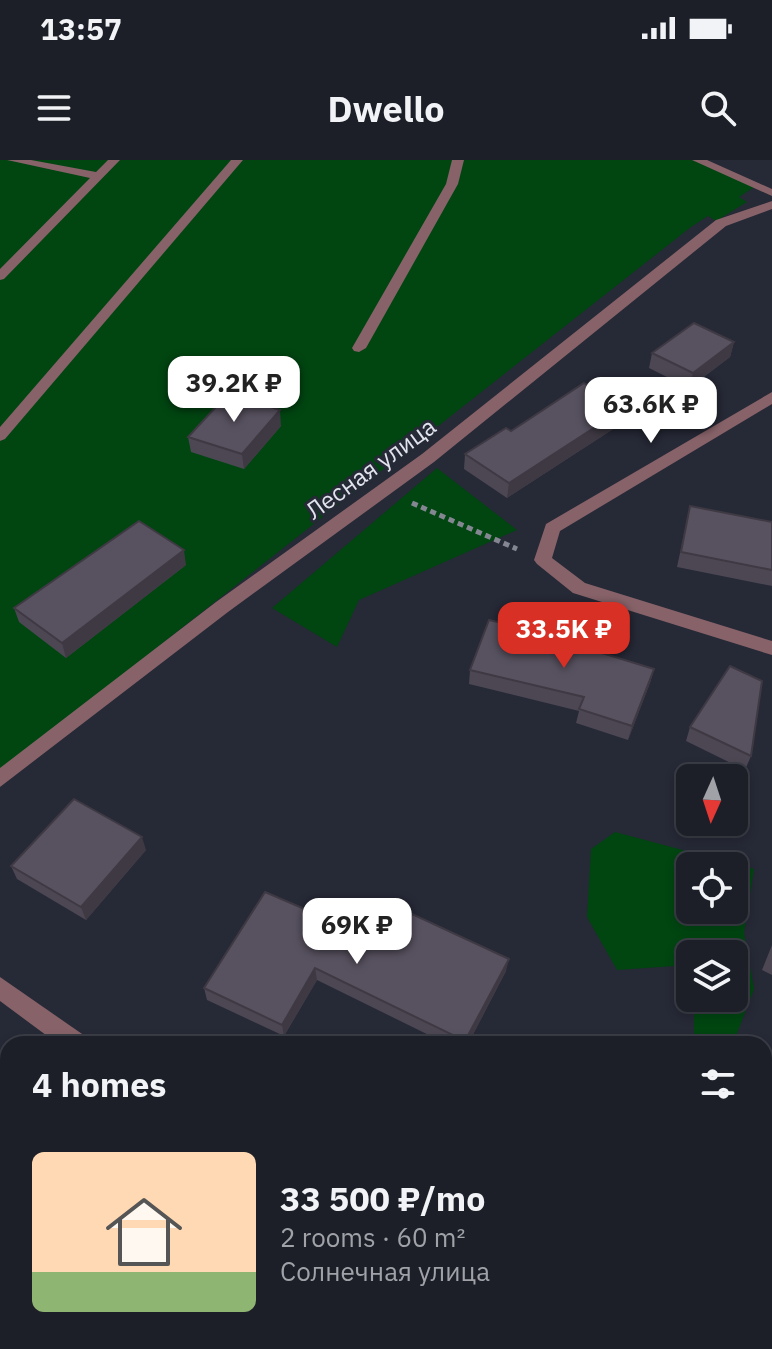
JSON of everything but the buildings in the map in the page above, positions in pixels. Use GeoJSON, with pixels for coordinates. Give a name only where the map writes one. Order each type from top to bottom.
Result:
{"type":"FeatureCollection","features":[{"type":"Feature","properties":{"kind":"street","name":"Лесная улица"},"geometry":{"type":"LineString","coordinates":[[0,779],[222,607],[383,491],[721,223],[772,205]]}},
{"type":"Feature","properties":{"kind":"street"},"geometry":{"type":"LineString","coordinates":[[772,397],[552,528],[543,560],[579,588],[772,648]]}},
{"type":"Feature","properties":{"kind":"street"},"geometry":{"type":"LineString","coordinates":[[0,988],[66,1036]]}},
{"type":"Feature","properties":{"kind":"lane"},"geometry":{"type":"LineString","coordinates":[[13,160],[98,176]]}},
{"type":"Feature","properties":{"kind":"lane"},"geometry":{"type":"LineString","coordinates":[[0,276],[114,160]]}},
{"type":"Feature","properties":{"kind":"lane"},"geometry":{"type":"LineString","coordinates":[[0,436],[237,160]]}},
{"type":"Feature","properties":{"kind":"lane"},"geometry":{"type":"LineString","coordinates":[[359,348],[452,184],[458,160]]}},
{"type":"Feature","properties":{"kind":"lane"},"geometry":{"type":"LineString","coordinates":[[698,160],[772,193]]}},
{"type":"Feature","properties":{"kind":"path"},"geometry":{"type":"LineString","coordinates":[[383,491],[543,560]]}},
{"type":"Feature","properties":{"kind":"green space"},"geometry":{"type":"Polygon","coordinates":[[[0,160],[693,160],[759,184],[739,197],[747,202],[716,221],[708,216],[691,227],[0,771],[0,160]]]}},
{"type":"Feature","properties":{"kind":"green space"},"geometry":{"type":"Polygon","coordinates":[[[437,468],[517,530],[359,600],[337,647],[272,608],[437,468]]]}},
{"type":"Feature","properties":{"kind":"green space"},"geometry":{"type":"Polygon","coordinates":[[[615,832],[690,852],[676,852],[676,924],[745,924],[745,940],[676,940],[676,966],[617,970],[587,917],[591,849],[615,832]]]}},
{"type":"Feature","properties":{"kind":"green space"},"geometry":{"type":"Polygon","coordinates":[[[748,867],[754,869],[748,907],[748,867]]]}},
{"type":"Feature","properties":{"kind":"green space"},"geometry":{"type":"Polygon","coordinates":[[[748,955],[754,989],[748,1005],[748,955]]]}},
{"type":"Feature","properties":{"kind":"green space"},"geometry":{"type":"Polygon","coordinates":[[[694,1012],[745,1012],[736,1036],[694,1036],[694,1012]]]}}]}
